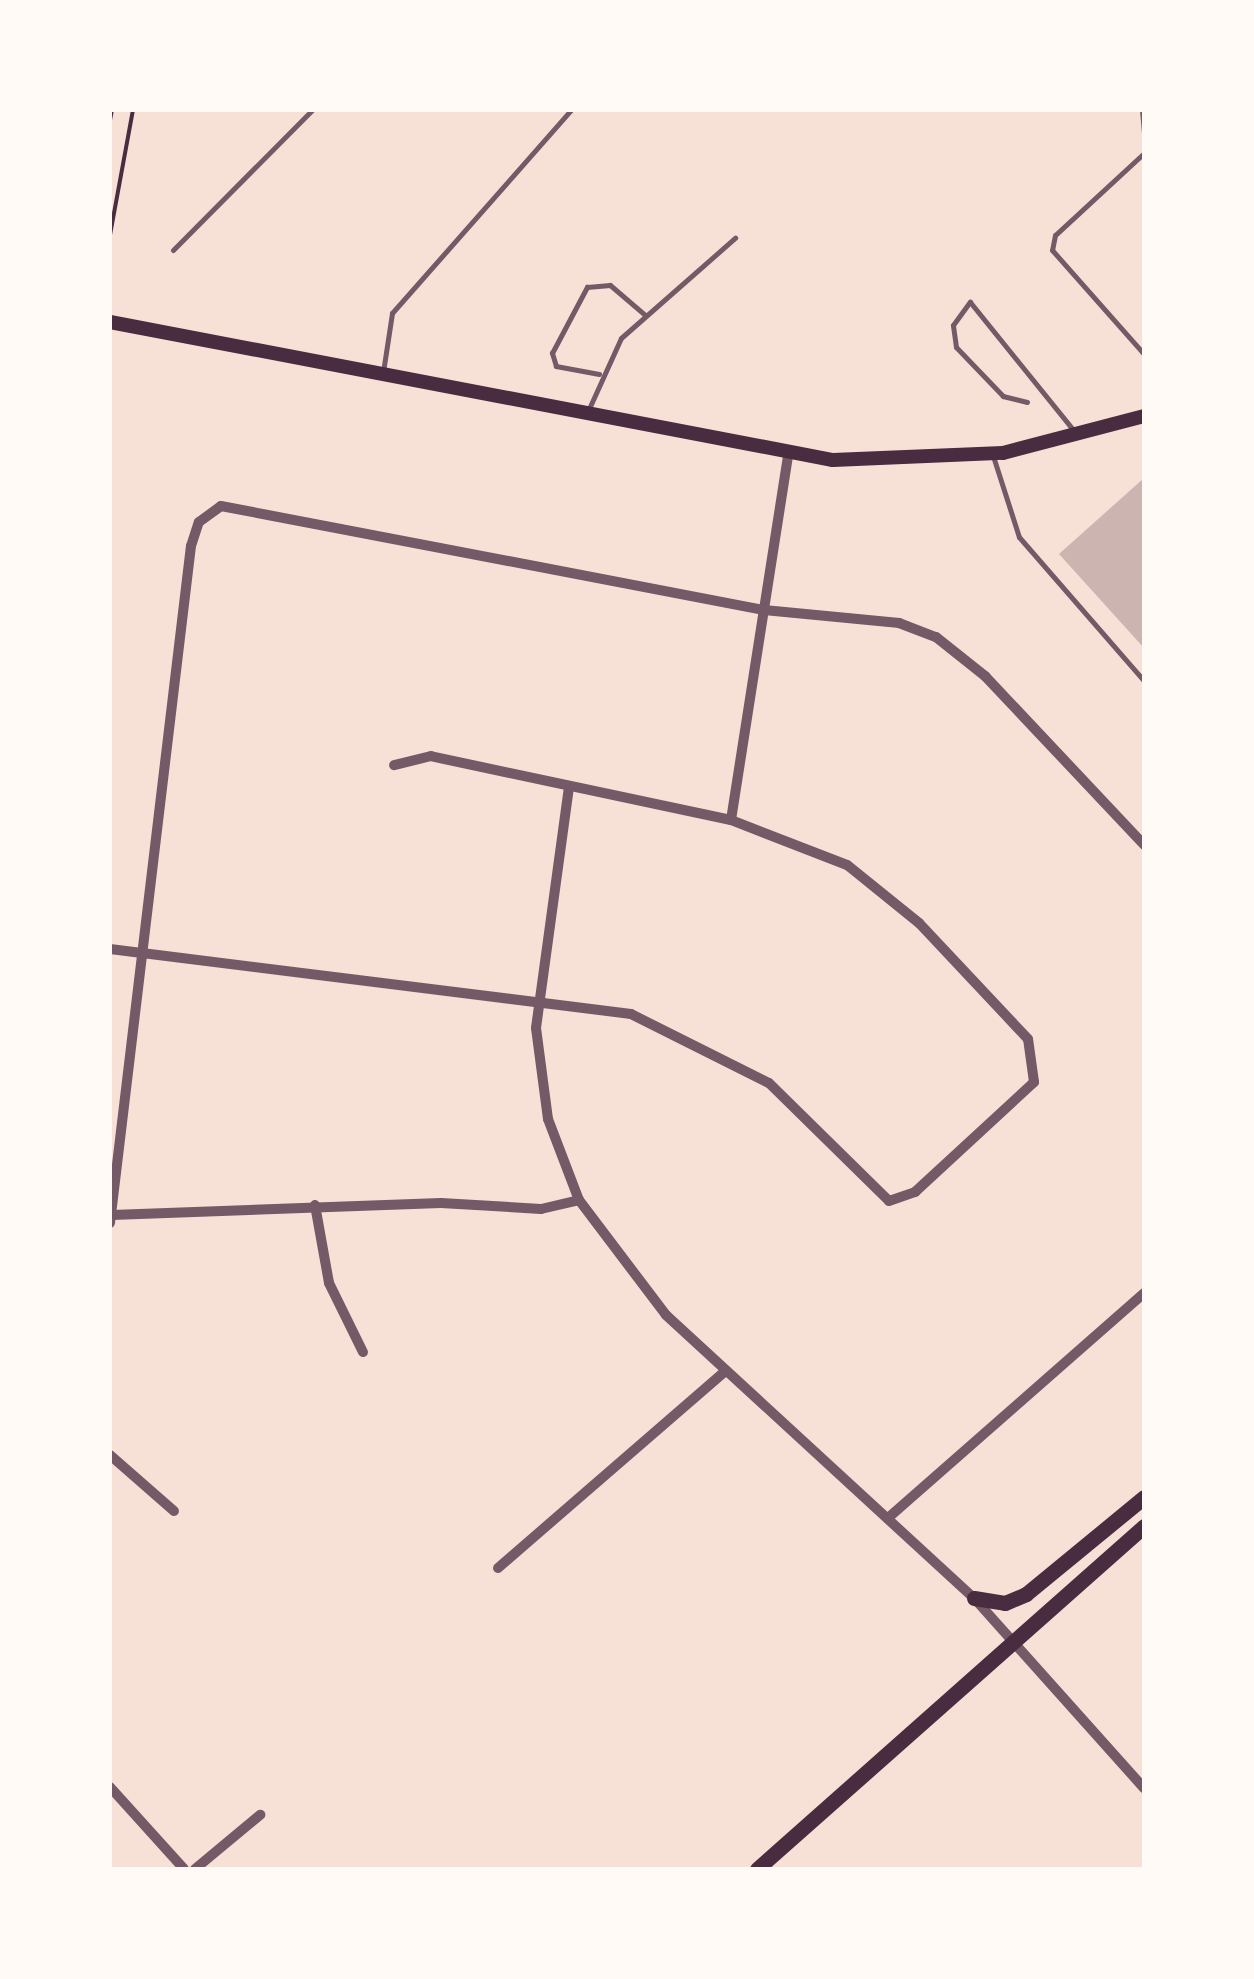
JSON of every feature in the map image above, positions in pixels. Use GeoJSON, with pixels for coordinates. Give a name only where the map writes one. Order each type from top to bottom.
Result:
{"type":"FeatureCollection","features":[{"type":"Feature","properties":{"kind":"main road"},"geometry":{"type":"LineString","coordinates":[[110,322],[788,455],[885,462],[992,454],[1078,438],[1144,416]]}},
{"type":"Feature","properties":{"kind":"main road"},"geometry":{"type":"LineString","coordinates":[[974,1598],[1005,1603],[1026,1594],[1144,1497]]}},
{"type":"Feature","properties":{"kind":"main road"},"geometry":{"type":"LineString","coordinates":[[757,1869],[1144,1526]]}},
{"type":"Feature","properties":{"kind":"street"},"geometry":{"type":"LineString","coordinates":[[731,820],[788,455]]}},
{"type":"Feature","properties":{"kind":"street"},"geometry":{"type":"LineString","coordinates":[[580,1200],[528,1210],[315,1205],[202,1218],[111,1219],[191,546],[208,511],[242,506],[764,610],[899,623],[936,638],[985,676],[1144,846]]}},
{"type":"Feature","properties":{"kind":"street"},"geometry":{"type":"LineString","coordinates":[[110,949],[631,1014],[734,1060],[795,1104],[889,1201],[915,1192],[1027,1093],[1038,1070],[1028,1039],[880,890],[809,846],[731,820],[431,756],[394,766]]}},
{"type":"Feature","properties":{"kind":"street"},"geometry":{"type":"LineString","coordinates":[[569,787],[538,1002],[542,1090],[580,1200],[634,1280],[723,1373],[974,1598],[1144,1788]]}},
{"type":"Feature","properties":{"kind":"street"},"geometry":{"type":"LineString","coordinates":[[315,1205],[329,1283],[362,1352]]}},
{"type":"Feature","properties":{"kind":"street"},"geometry":{"type":"LineString","coordinates":[[888,1518],[1144,1293]]}},
{"type":"Feature","properties":{"kind":"street"},"geometry":{"type":"LineString","coordinates":[[498,1568],[723,1373]]}},
{"type":"Feature","properties":{"kind":"street"},"geometry":{"type":"LineString","coordinates":[[110,1455],[174,1511]]}},
{"type":"Feature","properties":{"kind":"street"},"geometry":{"type":"LineString","coordinates":[[110,1787],[184,1869]]}},
{"type":"Feature","properties":{"kind":"street"},"geometry":{"type":"LineString","coordinates":[[195,1869],[260,1816]]}},
{"type":"Feature","properties":{"kind":"lane"},"geometry":{"type":"LineString","coordinates":[[173,250],[312,110]]}},
{"type":"Feature","properties":{"kind":"lane"},"geometry":{"type":"LineString","coordinates":[[382,375],[392,313],[571,110]]}},
{"type":"Feature","properties":{"kind":"lane"},"geometry":{"type":"LineString","coordinates":[[1142,110],[1144,134]]}},
{"type":"Feature","properties":{"kind":"lane"},"geometry":{"type":"LineString","coordinates":[[1144,153],[1055,235],[1052,250],[1144,354]]}},
{"type":"Feature","properties":{"kind":"lane"},"geometry":{"type":"LineString","coordinates":[[586,416],[599,374],[646,316],[735,238]]}},
{"type":"Feature","properties":{"kind":"lane"},"geometry":{"type":"LineString","coordinates":[[599,374],[556,366],[552,353],[587,286],[610,286],[646,316]]}},
{"type":"Feature","properties":{"kind":"lane"},"geometry":{"type":"LineString","coordinates":[[1027,402],[1003,396],[956,347],[953,326],[970,302],[1078,438]]}},
{"type":"Feature","properties":{"kind":"lane"},"geometry":{"type":"LineString","coordinates":[[1134,343],[1144,334]]}},
{"type":"Feature","properties":{"kind":"lane"},"geometry":{"type":"LineString","coordinates":[[992,454],[1018,537],[1144,681]]}},
{"type":"Feature","properties":{"kind":"path"},"geometry":{"type":"LineString","coordinates":[[110,120],[112,110]]}},
{"type":"Feature","properties":{"kind":"path"},"geometry":{"type":"LineString","coordinates":[[110,235],[134,110]]}},
{"type":"Feature","properties":{"kind":"building"},"geometry":{"type":"Polygon","coordinates":[[[1144,478],[1144,648],[1059,554],[1144,478]]]}}]}
